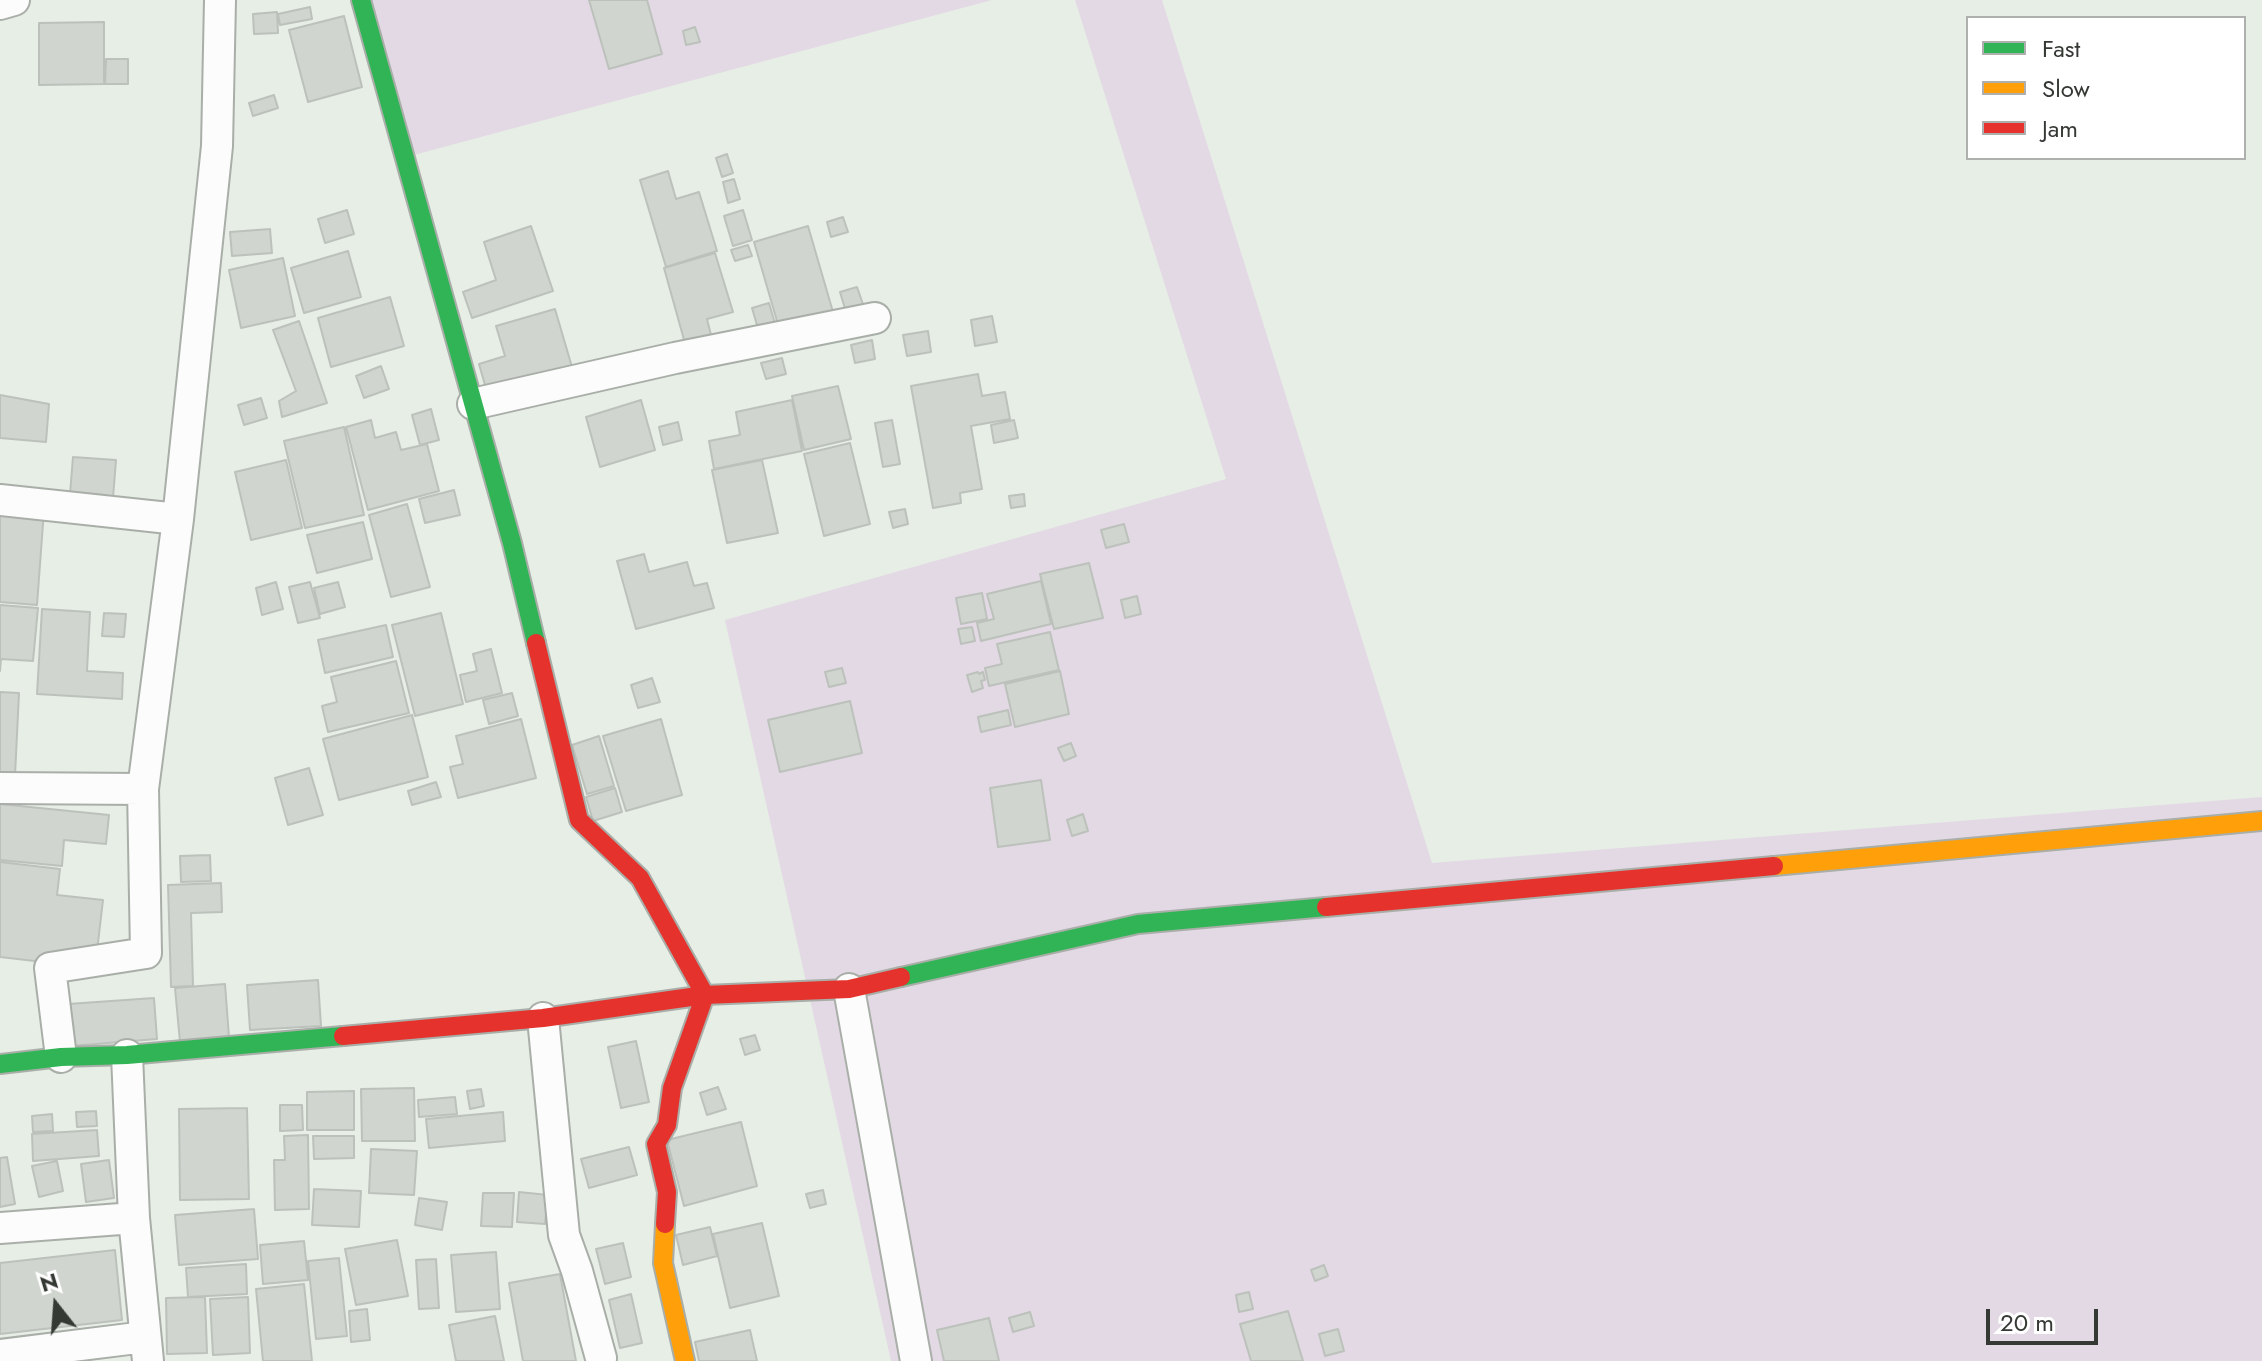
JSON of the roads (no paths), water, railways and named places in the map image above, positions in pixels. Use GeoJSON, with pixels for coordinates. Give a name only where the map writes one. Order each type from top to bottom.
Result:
{"type":"FeatureCollection","features":[{"type":"Feature","properties":{"kind":"street"},"geometry":{"type":"LineString","coordinates":[[0,4],[14,0]]}},
{"type":"Feature","properties":{"kind":"street"},"geometry":{"type":"LineString","coordinates":[[61,1057],[50,968],[146,953],[143,789],[178,519],[217,146],[220,0]]}},
{"type":"Feature","properties":{"kind":"street"},"geometry":{"type":"LineString","coordinates":[[361,0],[512,543],[579,820],[640,878],[705,995],[672,1088],[667,1125],[656,1144],[667,1192],[663,1263],[685,1361]]}},
{"type":"Feature","properties":{"kind":"street"},"geometry":{"type":"LineString","coordinates":[[473,404],[675,358],[875,318]]}},
{"type":"Feature","properties":{"kind":"street"},"geometry":{"type":"LineString","coordinates":[[0,500],[178,519]]}},
{"type":"Feature","properties":{"kind":"street"},"geometry":{"type":"LineString","coordinates":[[0,788],[143,789]]}},
{"type":"Feature","properties":{"kind":"street"},"geometry":{"type":"LineString","coordinates":[[0,1064],[543,1018],[705,995],[849,989],[1138,924],[2262,821]]}},
{"type":"Feature","properties":{"kind":"street"},"geometry":{"type":"LineString","coordinates":[[849,989],[916,1361]]}},
{"type":"Feature","properties":{"kind":"street"},"geometry":{"type":"LineString","coordinates":[[543,1018],[564,1235],[601,1358]]}},
{"type":"Feature","properties":{"kind":"street"},"geometry":{"type":"LineString","coordinates":[[0,1355],[146,1349],[134,1218],[127,1055]]}},
{"type":"Feature","properties":{"kind":"street"},"geometry":{"type":"LineString","coordinates":[[0,1228],[134,1218]]}}]}
